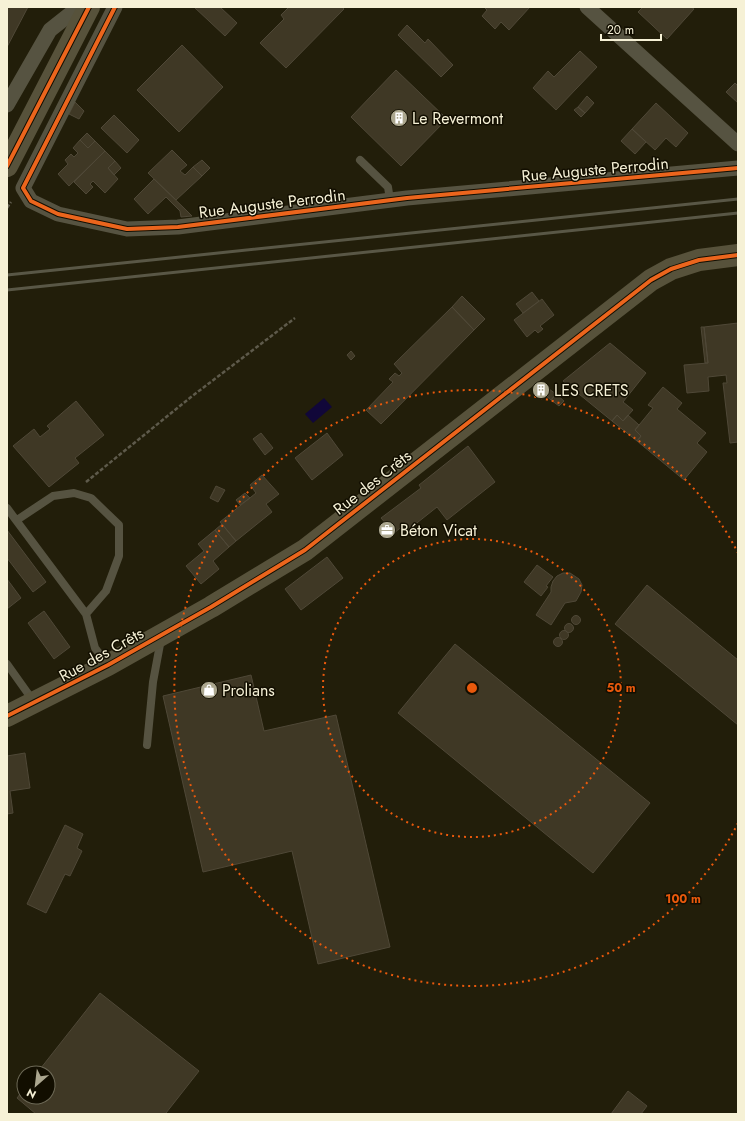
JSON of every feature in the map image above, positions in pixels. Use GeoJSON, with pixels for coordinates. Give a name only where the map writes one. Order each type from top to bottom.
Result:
{"type":"FeatureCollection","features":[{"type":"Feature","properties":{"kind":"street"},"geometry":{"type":"LineString","coordinates":[[7,105],[50,30],[79,7]]}},
{"type":"Feature","properties":{"kind":"street"},"geometry":{"type":"LineString","coordinates":[[7,166],[89,7]]}},
{"type":"Feature","properties":{"kind":"street","name":"Rue Auguste Perrodin"},"geometry":{"type":"LineString","coordinates":[[115,7],[23,188],[31,202],[58,214],[127,229],[178,227],[390,200],[738,168]]}},
{"type":"Feature","properties":{"kind":"street"},"geometry":{"type":"LineString","coordinates":[[587,7],[738,144]]}},
{"type":"Feature","properties":{"kind":"street","name":"Rue des Crêts"},"geometry":{"type":"LineString","coordinates":[[7,716],[108,665],[211,607],[305,550],[651,280],[671,269],[698,260],[738,255]]}},
{"type":"Feature","properties":{"kind":"lane"},"geometry":{"type":"LineString","coordinates":[[360,160],[388,188],[390,200]]}},
{"type":"Feature","properties":{"kind":"lane"},"geometry":{"type":"LineString","coordinates":[[17,520],[53,496],[74,493],[90,498],[119,525],[119,556],[106,591],[86,614]]}},
{"type":"Feature","properties":{"kind":"lane"},"geometry":{"type":"LineString","coordinates":[[7,508],[86,614],[95,648],[108,665]]}},
{"type":"Feature","properties":{"kind":"lane"},"geometry":{"type":"LineString","coordinates":[[147,745],[153,682],[162,634]]}},
{"type":"Feature","properties":{"kind":"lane"},"geometry":{"type":"LineString","coordinates":[[7,664],[34,703]]}},
{"type":"Feature","properties":{"kind":"path"},"geometry":{"type":"LineString","coordinates":[[74,493],[185,402],[295,318]]}},
{"type":"Feature","properties":{"kind":"shaded area"},"geometry":{"type":"Polygon","coordinates":[[[324,398],[332,407],[313,423],[305,414],[324,398]]]}},
{"type":"Feature","properties":{"kind":"building"},"geometry":{"type":"Polygon","coordinates":[[[7,7],[28,7],[7,47],[7,7]]]}},
{"type":"Feature","properties":{"kind":"building"},"geometry":{"type":"Polygon","coordinates":[[[194,7],[220,7],[237,23],[225,36],[194,7]]]}},
{"type":"Feature","properties":{"kind":"building"},"geometry":{"type":"Polygon","coordinates":[[[289,7],[342,7],[344,9],[286,68],[260,43],[284,19],[281,15],[289,7]]]}},
{"type":"Feature","properties":{"kind":"building"},"geometry":{"type":"Polygon","coordinates":[[[484,7],[530,7],[509,30],[501,22],[495,29],[482,16],[487,10],[484,7]]]}},
{"type":"Feature","properties":{"kind":"building"},"geometry":{"type":"Polygon","coordinates":[[[643,7],[691,7],[694,9],[667,39],[638,12],[643,7]]]}},
{"type":"Feature","properties":{"kind":"building"},"geometry":{"type":"Polygon","coordinates":[[[407,25],[425,43],[428,39],[453,65],[441,77],[398,35],[407,25]]]}},
{"type":"Feature","properties":{"kind":"building"},"geometry":{"type":"Polygon","coordinates":[[[182,45],[223,87],[179,132],[137,90],[182,45]]]}},
{"type":"Feature","properties":{"kind":"building"},"geometry":{"type":"Polygon","coordinates":[[[580,51],[597,67],[556,110],[533,88],[548,71],[554,77],[580,51]]]}},
{"type":"Feature","properties":{"kind":"building","name":"Le Revermont"},"geometry":{"type":"Polygon","coordinates":[[[396,70],[447,119],[401,166],[351,117],[396,70]]]}},
{"type":"Feature","properties":{"kind":"building"},"geometry":{"type":"Polygon","coordinates":[[[735,83],[738,86],[738,103],[726,92],[735,83]]]}},
{"type":"Feature","properties":{"kind":"building"},"geometry":{"type":"Polygon","coordinates":[[[587,96],[594,103],[585,113],[578,107],[587,96]]]}},
{"type":"Feature","properties":{"kind":"building"},"geometry":{"type":"Polygon","coordinates":[[[75,102],[84,111],[79,119],[69,114],[75,102]]]}},
{"type":"Feature","properties":{"kind":"building"},"geometry":{"type":"Polygon","coordinates":[[[656,103],[688,133],[676,147],[666,138],[655,150],[632,129],[656,103]]]}},
{"type":"Feature","properties":{"kind":"building"},"geometry":{"type":"Polygon","coordinates":[[[578,107],[585,113],[581,117],[574,110],[578,107]]]}},
{"type":"Feature","properties":{"kind":"building"},"geometry":{"type":"Polygon","coordinates":[[[114,115],[139,140],[127,153],[101,128],[114,115]]]}},
{"type":"Feature","properties":{"kind":"building"},"geometry":{"type":"Polygon","coordinates":[[[632,129],[646,142],[635,154],[621,141],[632,129]]]}},
{"type":"Feature","properties":{"kind":"building"},"geometry":{"type":"Polygon","coordinates":[[[87,133],[95,141],[88,148],[80,140],[87,133]]]}},
{"type":"Feature","properties":{"kind":"building"},"geometry":{"type":"Polygon","coordinates":[[[80,140],[88,148],[95,141],[105,151],[69,186],[58,174],[68,164],[65,160],[71,154],[74,157],[78,153],[73,148],[80,140]]]}},
{"type":"Feature","properties":{"kind":"building"},"geometry":{"type":"Polygon","coordinates":[[[172,150],[187,165],[180,171],[185,175],[193,167],[202,176],[176,200],[148,173],[172,150]]]}},
{"type":"Feature","properties":{"kind":"building"},"geometry":{"type":"Polygon","coordinates":[[[105,151],[115,161],[108,168],[118,179],[105,193],[93,181],[90,184],[93,187],[86,194],[74,182],[105,151]]]}},
{"type":"Feature","properties":{"kind":"building"},"geometry":{"type":"Polygon","coordinates":[[[202,160],[210,168],[202,176],[193,167],[202,160]]]}},
{"type":"Feature","properties":{"kind":"building"},"geometry":{"type":"Polygon","coordinates":[[[115,161],[121,168],[114,175],[108,168],[115,161]]]}},
{"type":"Feature","properties":{"kind":"building"},"geometry":{"type":"Polygon","coordinates":[[[154,179],[192,216],[181,217],[180,211],[166,197],[148,214],[134,199],[154,179]]]}},
{"type":"Feature","properties":{"kind":"building"},"geometry":{"type":"Polygon","coordinates":[[[532,292],[539,301],[523,313],[516,304],[532,292]]]}},
{"type":"Feature","properties":{"kind":"building"},"geometry":{"type":"Polygon","coordinates":[[[462,296],[485,319],[474,330],[452,307],[462,296]]]}},
{"type":"Feature","properties":{"kind":"building"},"geometry":{"type":"Polygon","coordinates":[[[542,299],[554,315],[540,326],[543,329],[538,333],[535,330],[527,337],[514,320],[542,299]]]}},
{"type":"Feature","properties":{"kind":"building"},"geometry":{"type":"Polygon","coordinates":[[[452,307],[474,330],[381,424],[366,410],[393,382],[389,379],[395,373],[399,376],[402,373],[394,364],[452,307]]]}},
{"type":"Feature","properties":{"kind":"building"},"geometry":{"type":"Polygon","coordinates":[[[738,323],[738,442],[730,443],[723,383],[727,383],[726,375],[708,377],[709,391],[687,393],[684,365],[708,363],[704,327],[738,323]]]}},
{"type":"Feature","properties":{"kind":"building"},"geometry":{"type":"Polygon","coordinates":[[[701,327],[704,327],[708,363],[705,363],[701,327]]]}},
{"type":"Feature","properties":{"kind":"building"},"geometry":{"type":"Polygon","coordinates":[[[610,343],[646,373],[623,402],[633,410],[623,421],[617,415],[612,421],[563,381],[610,343]]]}},
{"type":"Feature","properties":{"kind":"building"},"geometry":{"type":"Polygon","coordinates":[[[351,351],[355,356],[351,360],[347,355],[351,351]]]}},
{"type":"Feature","properties":{"kind":"building","name":"LES CRETS"},"geometry":{"type":"Polygon","coordinates":[[[541,385],[546,389],[541,396],[535,391],[541,385]]]}},
{"type":"Feature","properties":{"kind":"building"},"geometry":{"type":"Polygon","coordinates":[[[663,387],[682,403],[677,409],[706,433],[697,443],[707,452],[684,480],[637,441],[641,436],[635,430],[653,408],[648,405],[663,387]]]}},
{"type":"Feature","properties":{"kind":"building"},"geometry":{"type":"Polygon","coordinates":[[[549,389],[556,394],[551,400],[544,394],[549,389]]]}},
{"type":"Feature","properties":{"kind":"building"},"geometry":{"type":"Polygon","coordinates":[[[556,394],[564,401],[559,406],[551,400],[556,394]]]}},
{"type":"Feature","properties":{"kind":"building"},"geometry":{"type":"Polygon","coordinates":[[[76,401],[104,435],[75,458],[79,463],[49,487],[13,446],[34,429],[40,437],[50,429],[47,426],[76,401]]]}},
{"type":"Feature","properties":{"kind":"building"},"geometry":{"type":"Polygon","coordinates":[[[617,415],[623,421],[628,415],[639,425],[635,430],[641,436],[637,441],[612,421],[617,415]]]}},
{"type":"Feature","properties":{"kind":"building"},"geometry":{"type":"Polygon","coordinates":[[[261,433],[273,448],[265,455],[253,439],[261,433]]]}},
{"type":"Feature","properties":{"kind":"building"},"geometry":{"type":"Polygon","coordinates":[[[327,433],[343,455],[312,480],[295,458],[327,433]]]}},
{"type":"Feature","properties":{"kind":"building"},"geometry":{"type":"Polygon","coordinates":[[[468,446],[495,482],[447,520],[437,507],[408,530],[404,525],[394,533],[381,518],[421,488],[419,485],[468,446]]]}},
{"type":"Feature","properties":{"kind":"building"},"geometry":{"type":"Polygon","coordinates":[[[262,475],[279,494],[266,504],[272,512],[236,541],[220,522],[256,493],[250,485],[262,475]]]}},
{"type":"Feature","properties":{"kind":"building"},"geometry":{"type":"Polygon","coordinates":[[[216,486],[225,490],[218,502],[210,498],[216,486]]]}},
{"type":"Feature","properties":{"kind":"building"},"geometry":{"type":"Polygon","coordinates":[[[245,493],[250,498],[240,505],[236,500],[245,493]]]}},
{"type":"Feature","properties":{"kind":"building"},"geometry":{"type":"Polygon","coordinates":[[[222,524],[236,541],[229,547],[215,530],[222,524]]]}},
{"type":"Feature","properties":{"kind":"building"},"geometry":{"type":"Polygon","coordinates":[[[7,530],[46,582],[33,592],[7,558],[7,530]]]}},
{"type":"Feature","properties":{"kind":"building"},"geometry":{"type":"Polygon","coordinates":[[[215,530],[229,547],[213,561],[219,569],[201,584],[186,566],[204,551],[198,544],[215,530]]]}},
{"type":"Feature","properties":{"kind":"building"},"geometry":{"type":"Polygon","coordinates":[[[327,557],[343,578],[301,610],[285,589],[327,557]]]}},
{"type":"Feature","properties":{"kind":"building"},"geometry":{"type":"Polygon","coordinates":[[[537,565],[553,577],[541,596],[524,582],[537,565]]]}},
{"type":"Feature","properties":{"kind":"building"},"geometry":{"type":"Polygon","coordinates":[[[563,573],[570,573],[579,579],[582,585],[581,592],[576,601],[565,603],[551,625],[536,615],[551,592],[553,581],[557,576],[563,573]]]}},
{"type":"Feature","properties":{"kind":"building"},"geometry":{"type":"Polygon","coordinates":[[[7,579],[21,598],[7,609],[7,579]]]}},
{"type":"Feature","properties":{"kind":"building"},"geometry":{"type":"Polygon","coordinates":[[[647,585],[738,660],[738,725],[615,624],[647,585]]]}},
{"type":"Feature","properties":{"kind":"building"},"geometry":{"type":"Polygon","coordinates":[[[44,611],[70,647],[54,659],[28,623],[44,611]]]}},
{"type":"Feature","properties":{"kind":"building"},"geometry":{"type":"Polygon","coordinates":[[[574,616],[578,616],[580,620],[578,624],[574,624],[572,622],[572,618],[574,616]]]}},
{"type":"Feature","properties":{"kind":"building"},"geometry":{"type":"Polygon","coordinates":[[[567,624],[571,624],[573,628],[571,632],[567,632],[565,630],[565,626],[567,624]]]}},
{"type":"Feature","properties":{"kind":"building"},"geometry":{"type":"Polygon","coordinates":[[[562,631],[566,631],[568,635],[566,639],[562,639],[560,637],[560,633],[562,631]]]}},
{"type":"Feature","properties":{"kind":"building"},"geometry":{"type":"Polygon","coordinates":[[[556,638],[560,638],[562,642],[560,646],[556,646],[554,644],[554,640],[556,638]]]}},
{"type":"Feature","properties":{"kind":"building"},"geometry":{"type":"Polygon","coordinates":[[[455,644],[650,803],[593,873],[398,713],[455,644]]]}},
{"type":"Feature","properties":{"kind":"building"},"geometry":{"type":"Polygon","coordinates":[[[251,675],[264,731],[336,715],[390,947],[318,964],[292,851],[203,872],[163,696],[251,675]]]}},
{"type":"Feature","properties":{"kind":"building"},"geometry":{"type":"Polygon","coordinates":[[[25,753],[30,788],[10,791],[13,813],[7,814],[7,756],[25,753]]]}},
{"type":"Feature","properties":{"kind":"building"},"geometry":{"type":"Polygon","coordinates":[[[65,825],[83,834],[77,848],[82,851],[70,876],[65,874],[46,913],[27,904],[65,825]]]}},
{"type":"Feature","properties":{"kind":"building"},"geometry":{"type":"Polygon","coordinates":[[[100,993],[199,1071],[166,1113],[167,1114],[36,1114],[25,1105],[56,1105],[56,1065],[43,1065],[100,993]]]}},
{"type":"Feature","properties":{"kind":"building"},"geometry":{"type":"Polygon","coordinates":[[[628,1091],[647,1106],[641,1114],[611,1114],[628,1091]]]}},
{"type":"Feature","properties":{"kind":"railway"},"geometry":{"type":"LineString","coordinates":[[7,275],[738,199]]}},
{"type":"Feature","properties":{"kind":"railway"},"geometry":{"type":"LineString","coordinates":[[7,290],[738,213]]}},
{"type":"Feature","properties":{"kind":"cycle path"},"geometry":{"type":"LineString","coordinates":[[7,166],[89,7]]}},
{"type":"Feature","properties":{"kind":"cycle path"},"geometry":{"type":"LineString","coordinates":[[115,7],[23,188],[31,201],[58,214],[127,229],[178,227],[407,198],[738,168]]}},
{"type":"Feature","properties":{"kind":"cycle path"},"geometry":{"type":"LineString","coordinates":[[7,716],[108,665],[211,607],[305,550],[651,280],[671,269],[699,260],[738,255]]}},
{"type":"Feature","properties":{"kind":"place","name":"Le Revermont"},"geometry":{"type":"Point","coordinates":[399,118]}},
{"type":"Feature","properties":{"kind":"place","name":"LES CRETS"},"geometry":{"type":"Point","coordinates":[541,390]}},
{"type":"Feature","properties":{"kind":"place","name":"Béton Vicat"},"geometry":{"type":"Point","coordinates":[387,530]}},
{"type":"Feature","properties":{"kind":"place","name":"Prolians"},"geometry":{"type":"Point","coordinates":[209,690]}}]}
